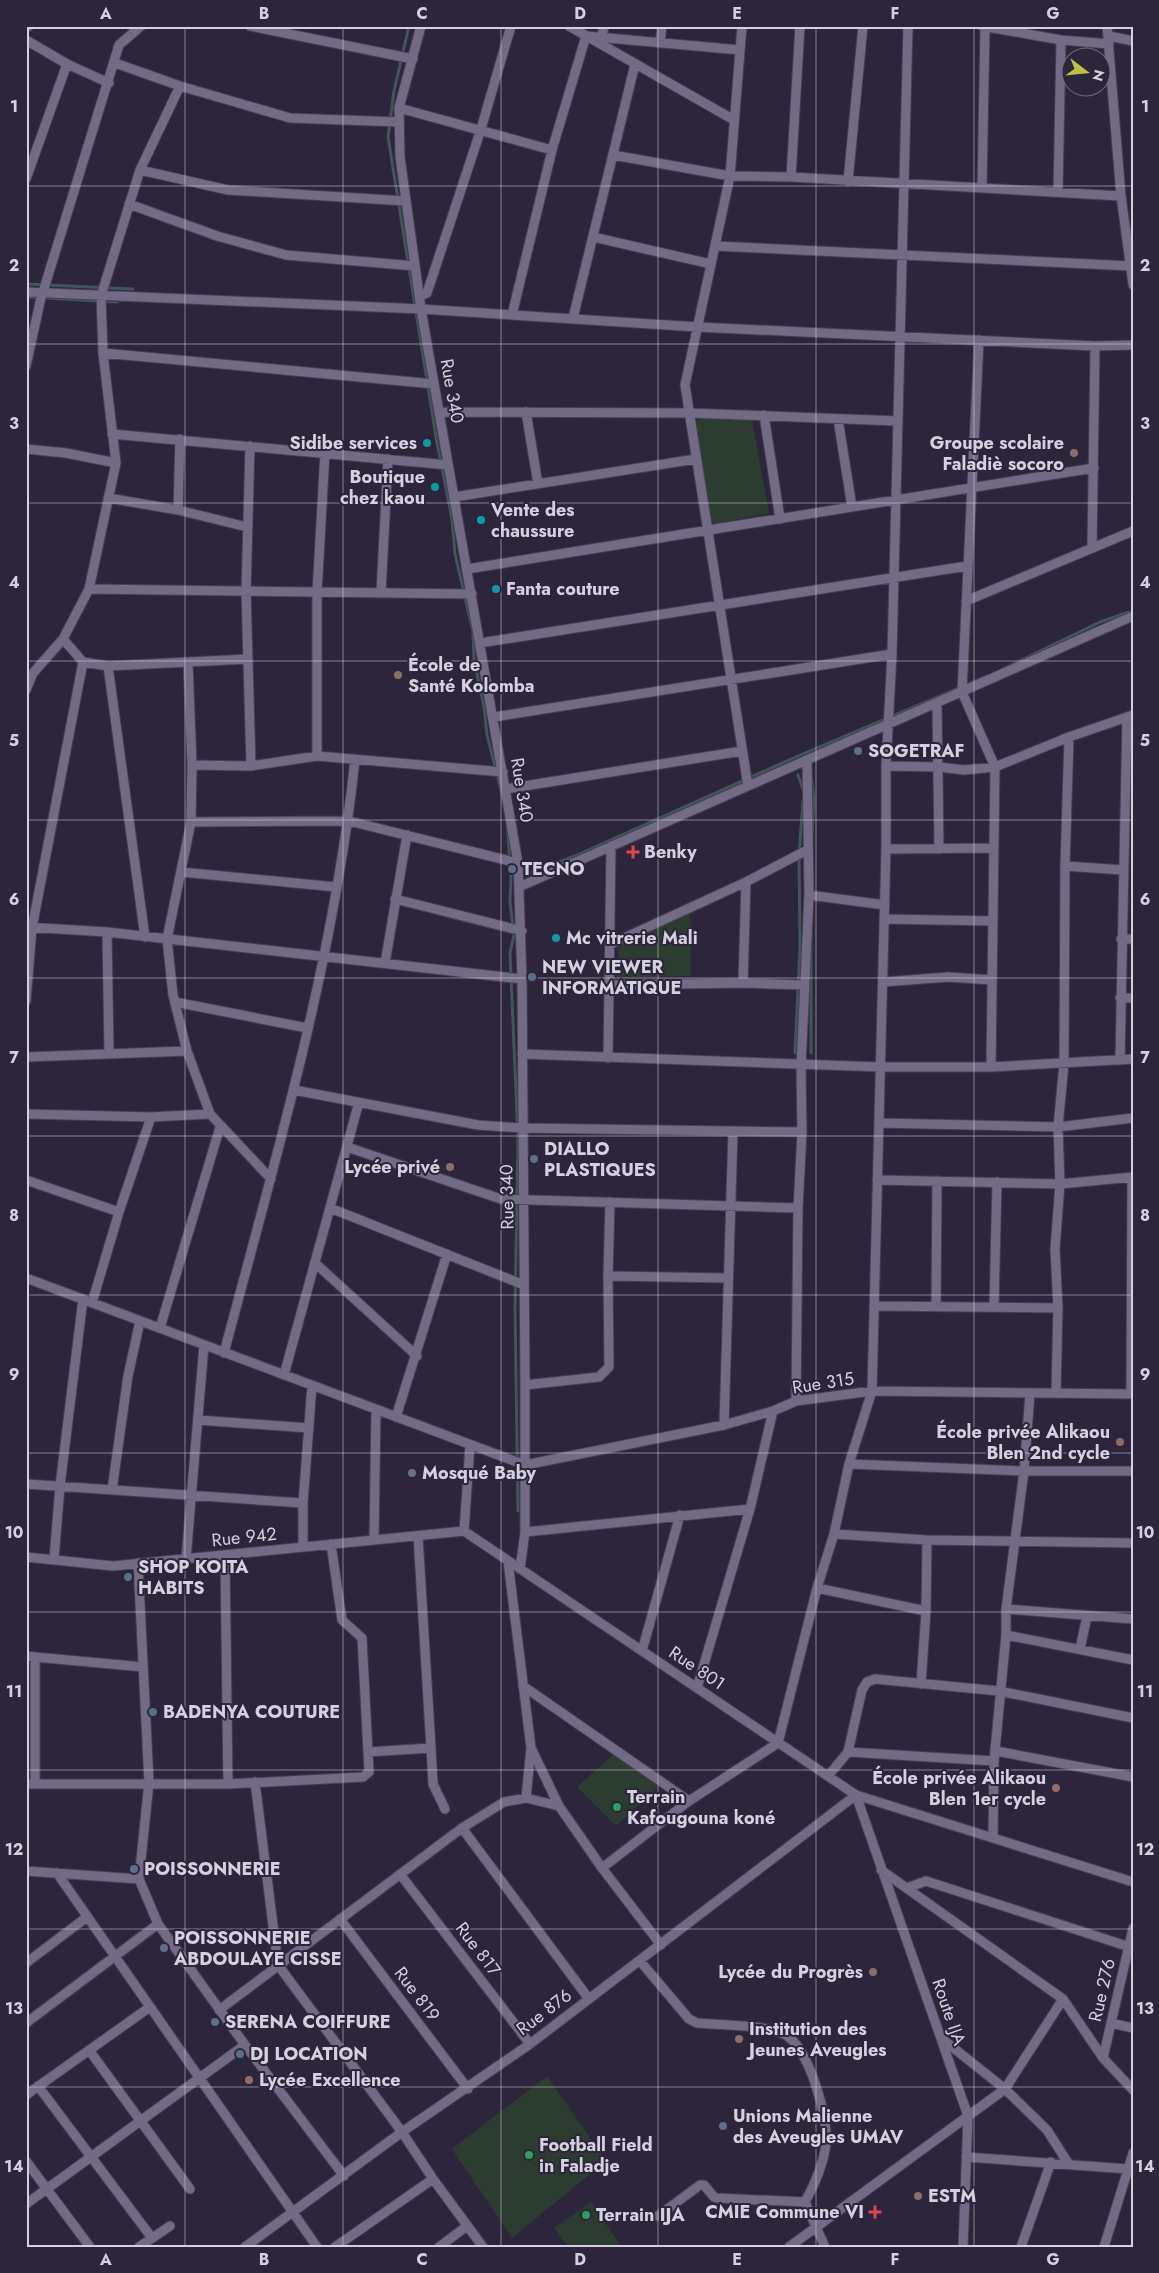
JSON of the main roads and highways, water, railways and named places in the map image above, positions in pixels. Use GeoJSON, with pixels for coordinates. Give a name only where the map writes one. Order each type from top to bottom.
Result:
{"type":"FeatureCollection","features":[{"type":"Feature","properties":{"kind":"waterway"},"geometry":{"type":"LineString","coordinates":[[409,26],[394,91],[388,137],[437,443],[452,519],[455,554],[473,632],[474,660],[484,707],[487,735],[503,798]]}},
{"type":"Feature","properties":{"kind":"waterway"},"geometry":{"type":"LineString","coordinates":[[26,284],[133,289]]}},
{"type":"Feature","properties":{"kind":"waterway"},"geometry":{"type":"LineString","coordinates":[[26,297],[117,302]]}},
{"type":"Feature","properties":{"kind":"waterway"},"geometry":{"type":"LineString","coordinates":[[1009,666],[1100,622],[1129,612]]}},
{"type":"Feature","properties":{"kind":"waterway"},"geometry":{"type":"LineString","coordinates":[[529,873],[575,856],[798,756],[987,676]]}},
{"type":"Feature","properties":{"kind":"waterway"},"geometry":{"type":"LineString","coordinates":[[811,774],[814,801],[812,835]]}},
{"type":"Feature","properties":{"kind":"waterway"},"geometry":{"type":"LineString","coordinates":[[798,775],[804,792]]}},
{"type":"Feature","properties":{"kind":"waterway"},"geometry":{"type":"LineString","coordinates":[[795,1053],[800,947],[799,855],[803,801]]}},
{"type":"Feature","properties":{"kind":"waterway"},"geometry":{"type":"LineString","coordinates":[[507,821],[511,878],[510,902],[514,935],[510,953],[518,1138],[515,1308],[518,1511]]}},
{"type":"Feature","properties":{"kind":"waterway"},"geometry":{"type":"LineString","coordinates":[[811,931],[811,1053]]}},
{"type":"Feature","properties":{"kind":"place","name":"Sidibe services"},"geometry":{"type":"Point","coordinates":[427,443]}},
{"type":"Feature","properties":{"kind":"place","name":"Groupe scolaire Faladiè socoro"},"geometry":{"type":"Point","coordinates":[1074,453]}},
{"type":"Feature","properties":{"kind":"place","name":"Boutique chez kaou"},"geometry":{"type":"Point","coordinates":[435,487]}},
{"type":"Feature","properties":{"kind":"place","name":"Vente des chaussure"},"geometry":{"type":"Point","coordinates":[481,520]}},
{"type":"Feature","properties":{"kind":"place","name":"Fanta couture"},"geometry":{"type":"Point","coordinates":[496,589]}},
{"type":"Feature","properties":{"kind":"place","name":"École de Santé Kolomba"},"geometry":{"type":"Point","coordinates":[398,675]}},
{"type":"Feature","properties":{"kind":"place","name":"SOGETRAF"},"geometry":{"type":"Point","coordinates":[858,751]}},
{"type":"Feature","properties":{"kind":"place","name":"Benky"},"geometry":{"type":"Point","coordinates":[633,852]}},
{"type":"Feature","properties":{"kind":"place","name":"TECNO"},"geometry":{"type":"Point","coordinates":[512,869]}},
{"type":"Feature","properties":{"kind":"place","name":"Mc vitrerie Mali"},"geometry":{"type":"Point","coordinates":[556,938]}},
{"type":"Feature","properties":{"kind":"place","name":"NEW VIEWER INFORMATIQUE"},"geometry":{"type":"Point","coordinates":[532,977]}},
{"type":"Feature","properties":{"kind":"place","name":"DIALLO PLASTIQUES"},"geometry":{"type":"Point","coordinates":[534,1159]}},
{"type":"Feature","properties":{"kind":"place","name":"Lycée privé"},"geometry":{"type":"Point","coordinates":[450,1167]}},
{"type":"Feature","properties":{"kind":"place","name":"École privée Alikaou Blen 2nd cycle"},"geometry":{"type":"Point","coordinates":[1120,1442]}},
{"type":"Feature","properties":{"kind":"place","name":"Mosqué Baby"},"geometry":{"type":"Point","coordinates":[412,1473]}},
{"type":"Feature","properties":{"kind":"place","name":"SHOP KOITA HABITS"},"geometry":{"type":"Point","coordinates":[128,1577]}},
{"type":"Feature","properties":{"kind":"place","name":"BADENYA COUTURE"},"geometry":{"type":"Point","coordinates":[153,1712]}},
{"type":"Feature","properties":{"kind":"place","name":"École privée Alikaou Blen 1er cycle"},"geometry":{"type":"Point","coordinates":[1056,1788]}},
{"type":"Feature","properties":{"kind":"place","name":"Terrain Kafougouna koné"},"geometry":{"type":"Point","coordinates":[617,1807]}},
{"type":"Feature","properties":{"kind":"place","name":"POISSONNERIE"},"geometry":{"type":"Point","coordinates":[134,1869]}},
{"type":"Feature","properties":{"kind":"place","name":"POISSONNERIE ABDOULAYE CISSE"},"geometry":{"type":"Point","coordinates":[164,1948]}},
{"type":"Feature","properties":{"kind":"place","name":"Lycée du Progrès"},"geometry":{"type":"Point","coordinates":[873,1972]}},
{"type":"Feature","properties":{"kind":"place","name":"SERENA COIFFURE"},"geometry":{"type":"Point","coordinates":[215,2022]}},
{"type":"Feature","properties":{"kind":"place","name":"Institution des Jeunes Aveugles"},"geometry":{"type":"Point","coordinates":[739,2039]}},
{"type":"Feature","properties":{"kind":"place","name":"DJ LOCATION"},"geometry":{"type":"Point","coordinates":[240,2054]}},
{"type":"Feature","properties":{"kind":"place","name":"Lycée Excellence"},"geometry":{"type":"Point","coordinates":[249,2080]}},
{"type":"Feature","properties":{"kind":"place","name":"Unions Malienne des Aveugles UMAV"},"geometry":{"type":"Point","coordinates":[723,2126]}},
{"type":"Feature","properties":{"kind":"place","name":"Football Field in Faladje"},"geometry":{"type":"Point","coordinates":[529,2155]}},
{"type":"Feature","properties":{"kind":"place","name":"ESTM"},"geometry":{"type":"Point","coordinates":[918,2196]}},
{"type":"Feature","properties":{"kind":"place","name":"CMIE Commune VI"},"geometry":{"type":"Point","coordinates":[875,2212]}},
{"type":"Feature","properties":{"kind":"place","name":"Terrain IJA"},"geometry":{"type":"Point","coordinates":[586,2215]}}]}
